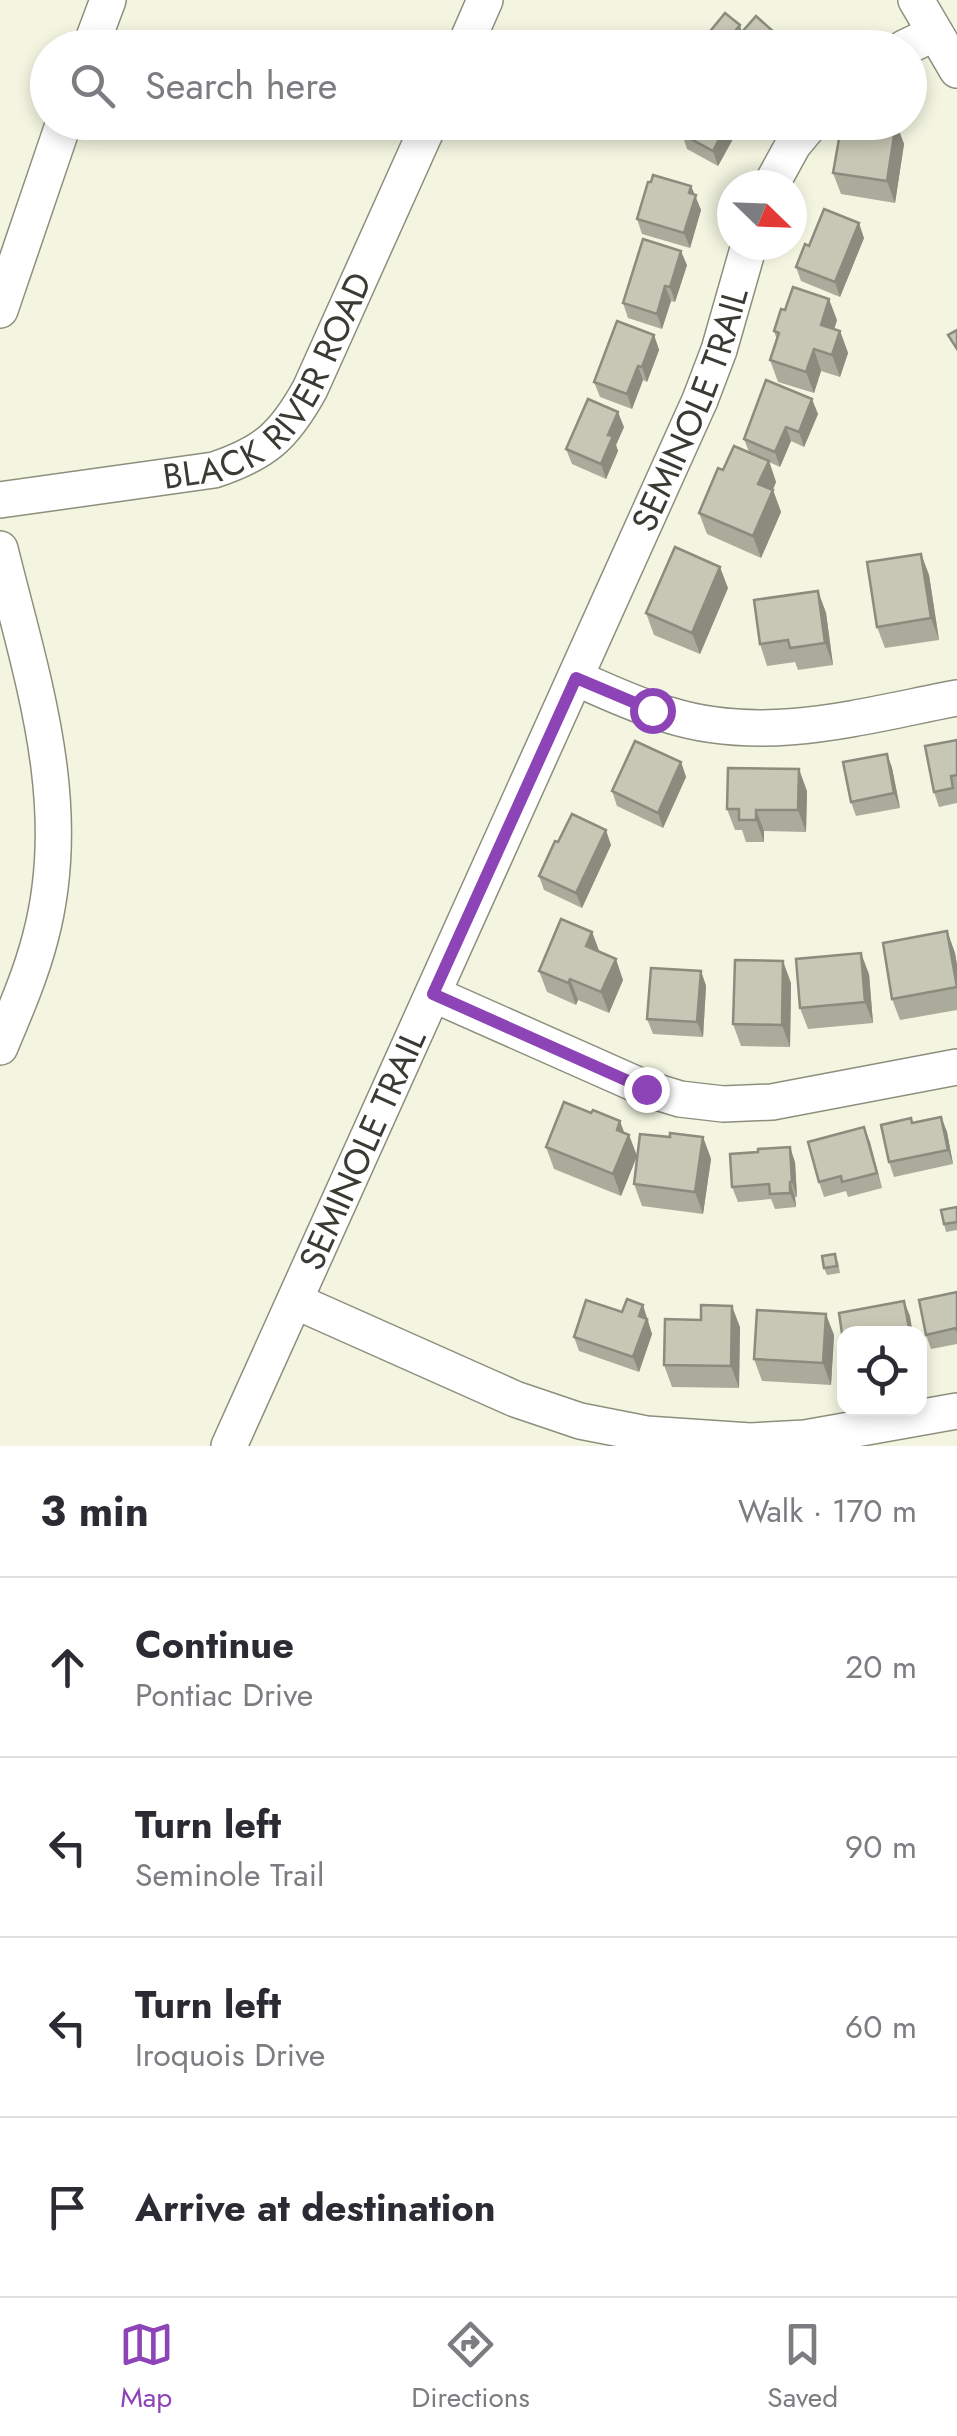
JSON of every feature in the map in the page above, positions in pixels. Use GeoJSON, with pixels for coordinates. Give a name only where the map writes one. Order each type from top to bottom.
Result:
{"type":"FeatureCollection","features":[{"type":"Feature","properties":{"kind":"street"},"geometry":{"type":"LineString","coordinates":[[97,30],[108,0]]}},
{"type":"Feature","properties":{"kind":"street"},"geometry":{"type":"LineString","coordinates":[[472,30],[485,0]]}},
{"type":"Feature","properties":{"kind":"street"},"geometry":{"type":"LineString","coordinates":[[916,0],[918,30]]}},
{"type":"Feature","properties":{"kind":"street"},"geometry":{"type":"LineString","coordinates":[[927,46],[957,70]]}},
{"type":"Feature","properties":{"kind":"street"},"geometry":{"type":"LineString","coordinates":[[0,310],[58,140]]}},
{"type":"Feature","properties":{"kind":"street","name":"BLACK RIVER ROAD"},"geometry":{"type":"LineString","coordinates":[[0,500],[214,470],[240,462],[273,441],[293,420],[310,389],[422,140]]}},
{"type":"Feature","properties":{"kind":"street"},"geometry":{"type":"LineString","coordinates":[[779,170],[798,140]]}},
{"type":"Feature","properties":{"kind":"street","name":"SEMINOLE TRAIL"},"geometry":{"type":"LineString","coordinates":[[230,1446],[706,383],[744,260]]}},
{"type":"Feature","properties":{"kind":"street"},"geometry":{"type":"LineString","coordinates":[[0,550],[46,732],[54,816],[48,903],[41,937],[0,1046]]}},
{"type":"Feature","properties":{"kind":"street"},"geometry":{"type":"LineString","coordinates":[[576,678],[672,716],[738,728],[805,727],[957,698]]}},
{"type":"Feature","properties":{"kind":"street"},"geometry":{"type":"LineString","coordinates":[[433,994],[646,1089],[694,1100],[723,1104],[772,1102],[957,1068]]}},
{"type":"Feature","properties":{"kind":"street"},"geometry":{"type":"LineString","coordinates":[[295,1301],[515,1399],[580,1421],[646,1434],[750,1442],[806,1438],[957,1411]]}},
{"type":"Feature","properties":{"kind":"building"},"geometry":{"type":"Polygon","coordinates":[[[725,13],[740,25],[736,30],[711,30],[725,13]]]}},
{"type":"Feature","properties":{"kind":"building"},"geometry":{"type":"Polygon","coordinates":[[[756,16],[772,30],[744,30],[756,16]]]}},
{"type":"Feature","properties":{"kind":"building"},"geometry":{"type":"Polygon","coordinates":[[[693,140],[719,140],[713,151],[693,140]]]}},
{"type":"Feature","properties":{"kind":"building"},"geometry":{"type":"Polygon","coordinates":[[[839,140],[893,140],[887,181],[833,173],[839,140]]]}},
{"type":"Feature","properties":{"kind":"building"},"geometry":{"type":"Polygon","coordinates":[[[653,175],[691,186],[689,193],[696,195],[684,233],[637,219],[653,175]]]}},
{"type":"Feature","properties":{"kind":"building"},"geometry":{"type":"Polygon","coordinates":[[[824,209],[859,223],[835,282],[796,267],[799,260],[807,260],[824,209]]]}},
{"type":"Feature","properties":{"kind":"building"},"geometry":{"type":"Polygon","coordinates":[[[643,239],[681,251],[657,314],[623,303],[643,239]]]}},
{"type":"Feature","properties":{"kind":"building"},"geometry":{"type":"Polygon","coordinates":[[[793,287],[829,299],[821,325],[840,331],[832,355],[814,349],[806,372],[770,360],[779,333],[774,331],[793,287]]]}},
{"type":"Feature","properties":{"kind":"building"},"geometry":{"type":"Polygon","coordinates":[[[617,321],[654,335],[627,394],[594,382],[617,321]]]}},
{"type":"Feature","properties":{"kind":"building"},"geometry":{"type":"Polygon","coordinates":[[[957,330],[957,349],[948,335],[957,330]]]}},
{"type":"Feature","properties":{"kind":"building"},"geometry":{"type":"Polygon","coordinates":[[[766,380],[812,399],[799,432],[786,427],[775,452],[744,439],[766,380]]]}},
{"type":"Feature","properties":{"kind":"building"},"geometry":{"type":"Polygon","coordinates":[[[588,399],[618,412],[601,464],[566,449],[588,399]]]}},
{"type":"Feature","properties":{"kind":"building"},"geometry":{"type":"Polygon","coordinates":[[[734,446],[769,461],[758,484],[773,490],[753,536],[699,513],[718,468],[723,470],[734,446]]]}},
{"type":"Feature","properties":{"kind":"building"},"geometry":{"type":"Polygon","coordinates":[[[675,547],[720,567],[692,633],[646,613],[675,547]]]}},
{"type":"Feature","properties":{"kind":"building"},"geometry":{"type":"Polygon","coordinates":[[[921,554],[931,618],[877,627],[867,562],[921,554]]]}},
{"type":"Feature","properties":{"kind":"building"},"geometry":{"type":"Polygon","coordinates":[[[818,591],[825,643],[790,648],[788,640],[760,644],[754,600],[818,591]]]}},
{"type":"Feature","properties":{"kind":"building"},"geometry":{"type":"Polygon","coordinates":[[[957,740],[953,788],[934,792],[925,746],[957,740]]]}},
{"type":"Feature","properties":{"kind":"building"},"geometry":{"type":"Polygon","coordinates":[[[635,741],[681,762],[658,813],[612,791],[635,741]]]}},
{"type":"Feature","properties":{"kind":"building"},"geometry":{"type":"Polygon","coordinates":[[[887,754],[894,793],[851,802],[843,762],[887,754]]]}},
{"type":"Feature","properties":{"kind":"building"},"geometry":{"type":"Polygon","coordinates":[[[728,768],[799,769],[798,810],[756,810],[756,820],[739,820],[739,809],[727,809],[728,768]]]}},
{"type":"Feature","properties":{"kind":"building"},"geometry":{"type":"Polygon","coordinates":[[[572,814],[606,830],[576,893],[539,876],[572,814]]]}},
{"type":"Feature","properties":{"kind":"building"},"geometry":{"type":"Polygon","coordinates":[[[561,919],[592,932],[586,946],[616,959],[601,992],[539,971],[561,919]]]}},
{"type":"Feature","properties":{"kind":"building"},"geometry":{"type":"Polygon","coordinates":[[[947,931],[957,987],[892,999],[883,943],[947,931]]]}},
{"type":"Feature","properties":{"kind":"building"},"geometry":{"type":"Polygon","coordinates":[[[861,953],[865,1002],[800,1008],[796,959],[861,953]]]}},
{"type":"Feature","properties":{"kind":"building"},"geometry":{"type":"Polygon","coordinates":[[[735,960],[783,961],[782,1025],[733,1024],[735,960]]]}},
{"type":"Feature","properties":{"kind":"building"},"geometry":{"type":"Polygon","coordinates":[[[651,968],[701,971],[697,1022],[647,1019],[651,968]]]}},
{"type":"Feature","properties":{"kind":"building"},"geometry":{"type":"Polygon","coordinates":[[[564,1102],[620,1121],[617,1130],[629,1135],[613,1174],[546,1147],[564,1102]]]}},
{"type":"Feature","properties":{"kind":"building"},"geometry":{"type":"Polygon","coordinates":[[[941,1117],[948,1150],[889,1162],[881,1125],[941,1117]]]}},
{"type":"Feature","properties":{"kind":"building"},"geometry":{"type":"Polygon","coordinates":[[[864,1127],[877,1173],[842,1182],[841,1176],[819,1182],[808,1142],[864,1127]]]}},
{"type":"Feature","properties":{"kind":"building"},"geometry":{"type":"Polygon","coordinates":[[[670,1133],[703,1137],[695,1192],[634,1184],[640,1134],[670,1137],[670,1133]]]}},
{"type":"Feature","properties":{"kind":"building"},"geometry":{"type":"Polygon","coordinates":[[[790,1147],[790,1193],[770,1194],[769,1184],[732,1187],[730,1154],[790,1147]]]}},
{"type":"Feature","properties":{"kind":"building"},"geometry":{"type":"Polygon","coordinates":[[[957,1207],[957,1222],[944,1224],[941,1210],[957,1207]]]}},
{"type":"Feature","properties":{"kind":"building"},"geometry":{"type":"Polygon","coordinates":[[[835,1254],[837,1266],[824,1268],[822,1256],[835,1254]]]}},
{"type":"Feature","properties":{"kind":"building"},"geometry":{"type":"Polygon","coordinates":[[[957,1292],[957,1331],[956,1328],[927,1335],[919,1300],[957,1292]]]}},
{"type":"Feature","properties":{"kind":"building"},"geometry":{"type":"Polygon","coordinates":[[[627,1299],[643,1305],[639,1316],[647,1319],[633,1357],[574,1337],[586,1300],[622,1312],[627,1299]]]}},
{"type":"Feature","properties":{"kind":"building"},"geometry":{"type":"Polygon","coordinates":[[[904,1301],[909,1326],[841,1326],[839,1313],[904,1301]]]}},
{"type":"Feature","properties":{"kind":"building"},"geometry":{"type":"Polygon","coordinates":[[[701,1305],[732,1306],[731,1366],[664,1365],[665,1319],[701,1320],[701,1305]]]}},
{"type":"Feature","properties":{"kind":"building"},"geometry":{"type":"Polygon","coordinates":[[[757,1310],[826,1314],[823,1363],[754,1359],[757,1310]]]}},
{"type":"Feature","properties":{"kind":"route"},"geometry":{"type":"LineString","coordinates":[[646,1089],[433,994],[576,678],[652,710]]}}]}
